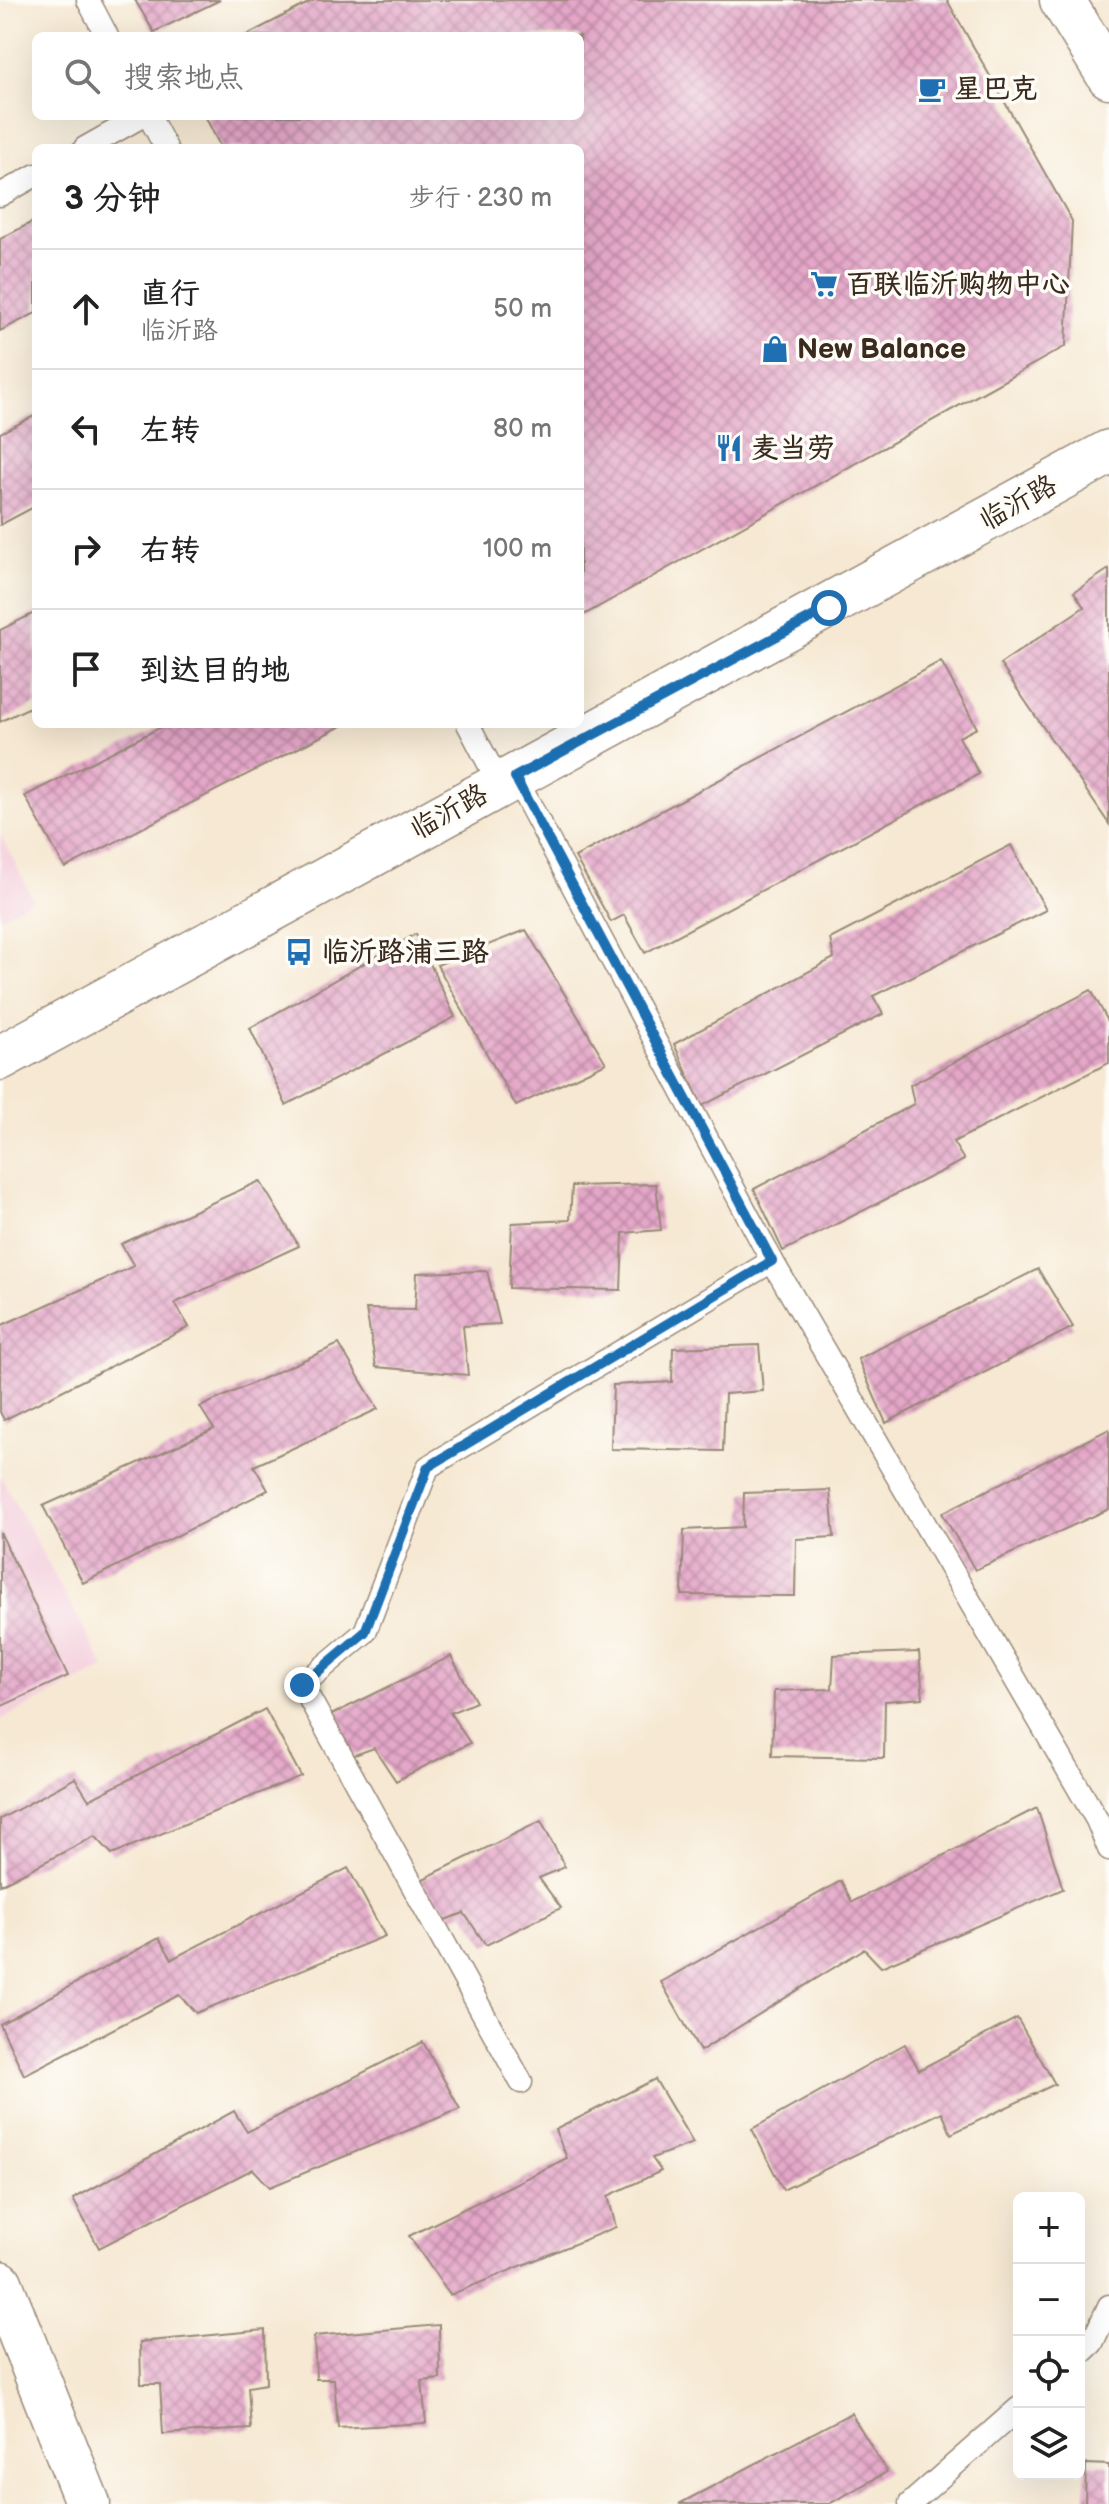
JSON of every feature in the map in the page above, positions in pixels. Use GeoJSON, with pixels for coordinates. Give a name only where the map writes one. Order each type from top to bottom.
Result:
{"type":"FeatureCollection","features":[{"type":"Feature","properties":{"kind":"street"},"geometry":{"type":"LineString","coordinates":[[1062,0],[1109,76]]}},
{"type":"Feature","properties":{"kind":"street","name":"临沂路"},"geometry":{"type":"LineString","coordinates":[[0,1058],[1109,452]]}},
{"type":"Feature","properties":{"kind":"street"},"geometry":{"type":"LineString","coordinates":[[0,2283],[88,2504]]}},
{"type":"Feature","properties":{"kind":"lane"},"geometry":{"type":"LineString","coordinates":[[88,0],[105,32]]}},
{"type":"Feature","properties":{"kind":"lane"},"geometry":{"type":"LineString","coordinates":[[92,144],[135,120]]}},
{"type":"Feature","properties":{"kind":"lane"},"geometry":{"type":"LineString","coordinates":[[151,120],[164,144]]}},
{"type":"Feature","properties":{"kind":"lane"},"geometry":{"type":"LineString","coordinates":[[0,195],[32,177]]}},
{"type":"Feature","properties":{"kind":"lane"},"geometry":{"type":"LineString","coordinates":[[471,728],[507,781],[772,1261],[1097,1820],[1109,1849]]}},
{"type":"Feature","properties":{"kind":"lane"},"geometry":{"type":"LineString","coordinates":[[521,2082],[302,1685],[365,1632],[428,1467],[772,1261]]}},
{"type":"Feature","properties":{"kind":"lane"},"geometry":{"type":"LineString","coordinates":[[1085,2349],[1092,2343],[1109,2306]]}},
{"type":"Feature","properties":{"kind":"lane"},"geometry":{"type":"LineString","coordinates":[[910,2504],[1013,2413]]}},
{"type":"Feature","properties":{"kind":"shaded area"},"geometry":{"type":"Polygon","coordinates":[[[0,833],[33,899],[0,917],[0,833]]]}},
{"type":"Feature","properties":{"kind":"shaded area"},"geometry":{"type":"Polygon","coordinates":[[[0,1475],[105,1668],[0,1720],[0,1475]]]}},
{"type":"Feature","properties":{"kind":"building"},"geometry":{"type":"Polygon","coordinates":[[[135,0],[220,0],[154,32],[135,0]]]}},
{"type":"Feature","properties":{"kind":"building","name":"百联临沂购物中心"},"geometry":{"type":"Polygon","coordinates":[[[314,0],[947,0],[1072,221],[1066,346],[584,615],[584,144],[219,144],[207,120],[584,120],[584,32],[253,32],[314,0]]]}},
{"type":"Feature","properties":{"kind":"building"},"geometry":{"type":"Polygon","coordinates":[[[32,222],[32,315],[0,331],[0,239],[32,222]]]}},
{"type":"Feature","properties":{"kind":"building"},"geometry":{"type":"Polygon","coordinates":[[[32,417],[32,508],[0,525],[0,433],[32,417]]]}},
{"type":"Feature","properties":{"kind":"building"},"geometry":{"type":"Polygon","coordinates":[[[1109,569],[1109,824],[1000,664],[1084,607],[1074,592],[1109,569]]]}},
{"type":"Feature","properties":{"kind":"building"},"geometry":{"type":"Polygon","coordinates":[[[32,614],[32,706],[0,722],[0,630],[32,614]]]}},
{"type":"Feature","properties":{"kind":"building"},"geometry":{"type":"Polygon","coordinates":[[[941,661],[977,728],[959,737],[979,774],[645,953],[624,915],[611,922],[575,857],[941,661]]]}},
{"type":"Feature","properties":{"kind":"building"},"geometry":{"type":"Polygon","coordinates":[[[159,728],[337,728],[65,868],[25,796],[159,728]]]}},
{"type":"Feature","properties":{"kind":"building"},"geometry":{"type":"Polygon","coordinates":[[[1011,845],[1046,910],[873,996],[883,1014],[702,1106],[674,1044],[834,958],[830,939],[1011,845]]]}},
{"type":"Feature","properties":{"kind":"building"},"geometry":{"type":"Polygon","coordinates":[[[526,930],[606,1063],[516,1106],[437,965],[526,930]]]}},
{"type":"Feature","properties":{"kind":"building"},"geometry":{"type":"Polygon","coordinates":[[[416,934],[455,1017],[286,1105],[250,1028],[416,934]]]}},
{"type":"Feature","properties":{"kind":"building"},"geometry":{"type":"Polygon","coordinates":[[[1091,990],[1109,1023],[1109,1063],[953,1142],[964,1160],[783,1251],[754,1189],[914,1104],[910,1085],[1091,990]]]}},
{"type":"Feature","properties":{"kind":"building"},"geometry":{"type":"Polygon","coordinates":[[[260,1181],[299,1246],[175,1303],[189,1327],[4,1420],[0,1412],[0,1326],[134,1266],[121,1244],[260,1181]]]}},
{"type":"Feature","properties":{"kind":"building"},"geometry":{"type":"Polygon","coordinates":[[[656,1184],[661,1230],[623,1233],[621,1290],[509,1288],[512,1223],[570,1220],[572,1186],[656,1184]]]}},
{"type":"Feature","properties":{"kind":"building"},"geometry":{"type":"Polygon","coordinates":[[[1038,1269],[1073,1327],[886,1423],[858,1359],[1038,1269]]]}},
{"type":"Feature","properties":{"kind":"building"},"geometry":{"type":"Polygon","coordinates":[[[487,1271],[500,1324],[463,1326],[468,1375],[376,1367],[366,1309],[415,1310],[417,1273],[487,1271]]]}},
{"type":"Feature","properties":{"kind":"building"},"geometry":{"type":"Polygon","coordinates":[[[339,1344],[378,1409],[254,1466],[268,1490],[83,1583],[43,1506],[214,1429],[200,1407],[339,1344]]]}},
{"type":"Feature","properties":{"kind":"building"},"geometry":{"type":"Polygon","coordinates":[[[759,1345],[763,1391],[725,1394],[723,1451],[611,1449],[613,1385],[672,1382],[673,1348],[759,1345]]]}},
{"type":"Feature","properties":{"kind":"building"},"geometry":{"type":"Polygon","coordinates":[[[1109,1429],[1109,1509],[975,1570],[942,1513],[1109,1429]]]}},
{"type":"Feature","properties":{"kind":"building"},"geometry":{"type":"Polygon","coordinates":[[[830,1490],[834,1537],[796,1539],[795,1596],[682,1595],[684,1530],[743,1527],[744,1493],[830,1490]]]}},
{"type":"Feature","properties":{"kind":"building"},"geometry":{"type":"Polygon","coordinates":[[[0,1532],[68,1676],[0,1707],[0,1532]]]}},
{"type":"Feature","properties":{"kind":"building"},"geometry":{"type":"Polygon","coordinates":[[[919,1652],[923,1698],[885,1701],[884,1758],[772,1756],[774,1691],[832,1689],[834,1655],[919,1652]]]}},
{"type":"Feature","properties":{"kind":"building"},"geometry":{"type":"Polygon","coordinates":[[[451,1656],[476,1702],[450,1713],[470,1743],[396,1781],[374,1748],[352,1756],[331,1715],[451,1656]]]}},
{"type":"Feature","properties":{"kind":"building"},"geometry":{"type":"Polygon","coordinates":[[[265,1709],[301,1776],[112,1854],[95,1836],[0,1885],[0,1819],[75,1778],[89,1800],[265,1709]]]}},
{"type":"Feature","properties":{"kind":"building"},"geometry":{"type":"Polygon","coordinates":[[[1037,1808],[1063,1889],[881,1967],[864,1949],[700,2051],[661,1982],[841,1881],[852,1902],[1037,1808]]]}},
{"type":"Feature","properties":{"kind":"building"},"geometry":{"type":"Polygon","coordinates":[[[541,1821],[565,1867],[539,1878],[561,1908],[486,1945],[464,1913],[442,1921],[421,1880],[541,1821]]]}},
{"type":"Feature","properties":{"kind":"building"},"geometry":{"type":"Polygon","coordinates":[[[348,1868],[385,1936],[196,2013],[179,1995],[24,2075],[0,2024],[159,1938],[172,1959],[348,1868]]]}},
{"type":"Feature","properties":{"kind":"building"},"geometry":{"type":"Polygon","coordinates":[[[1017,2018],[1055,2084],[951,2134],[942,2112],[783,2190],[752,2129],[905,2044],[919,2070],[1017,2018]]]}},
{"type":"Feature","properties":{"kind":"building"},"geometry":{"type":"Polygon","coordinates":[[[423,2042],[460,2109],[270,2187],[253,2169],[99,2248],[73,2199],[234,2111],[247,2132],[423,2042]]]}},
{"type":"Feature","properties":{"kind":"building"},"geometry":{"type":"Polygon","coordinates":[[[655,2079],[693,2143],[652,2158],[661,2171],[608,2196],[616,2227],[450,2295],[409,2236],[567,2158],[555,2130],[655,2079]]]}},
{"type":"Feature","properties":{"kind":"building"},"geometry":{"type":"Polygon","coordinates":[[[439,2325],[440,2379],[422,2381],[426,2423],[338,2428],[334,2379],[316,2379],[314,2336],[439,2325]]]}},
{"type":"Feature","properties":{"kind":"building"},"geometry":{"type":"Polygon","coordinates":[[[265,2330],[266,2384],[248,2387],[251,2429],[163,2434],[160,2384],[141,2384],[140,2342],[265,2330]]]}},
{"type":"Feature","properties":{"kind":"building"},"geometry":{"type":"Polygon","coordinates":[[[851,2413],[887,2472],[829,2504],[679,2504],[851,2413]]]}},
{"type":"Feature","properties":{"kind":"building"},"geometry":{"type":"Polygon","coordinates":[[[1086,2464],[1109,2465],[1109,2504],[1085,2504],[1086,2464]]]}},
{"type":"Feature","properties":{"kind":"place","name":"星巴克"},"geometry":{"type":"Point","coordinates":[932,89]}},
{"type":"Feature","properties":{"kind":"place","name":"百联临沂购物中心"},"geometry":{"type":"Point","coordinates":[824,284]}},
{"type":"Feature","properties":{"kind":"place","name":"New Balance"},"geometry":{"type":"Point","coordinates":[775,349]}},
{"type":"Feature","properties":{"kind":"place","name":"麦当劳"},"geometry":{"type":"Point","coordinates":[729,448]}},
{"type":"Feature","properties":{"kind":"place","name":"临沂路浦三路"},"geometry":{"type":"Point","coordinates":[299,952]}},
{"type":"Feature","properties":{"kind":"route"},"geometry":{"type":"LineString","coordinates":[[302,1685],[365,1632],[428,1467],[772,1261],[515,777],[829,608]]}}]}
